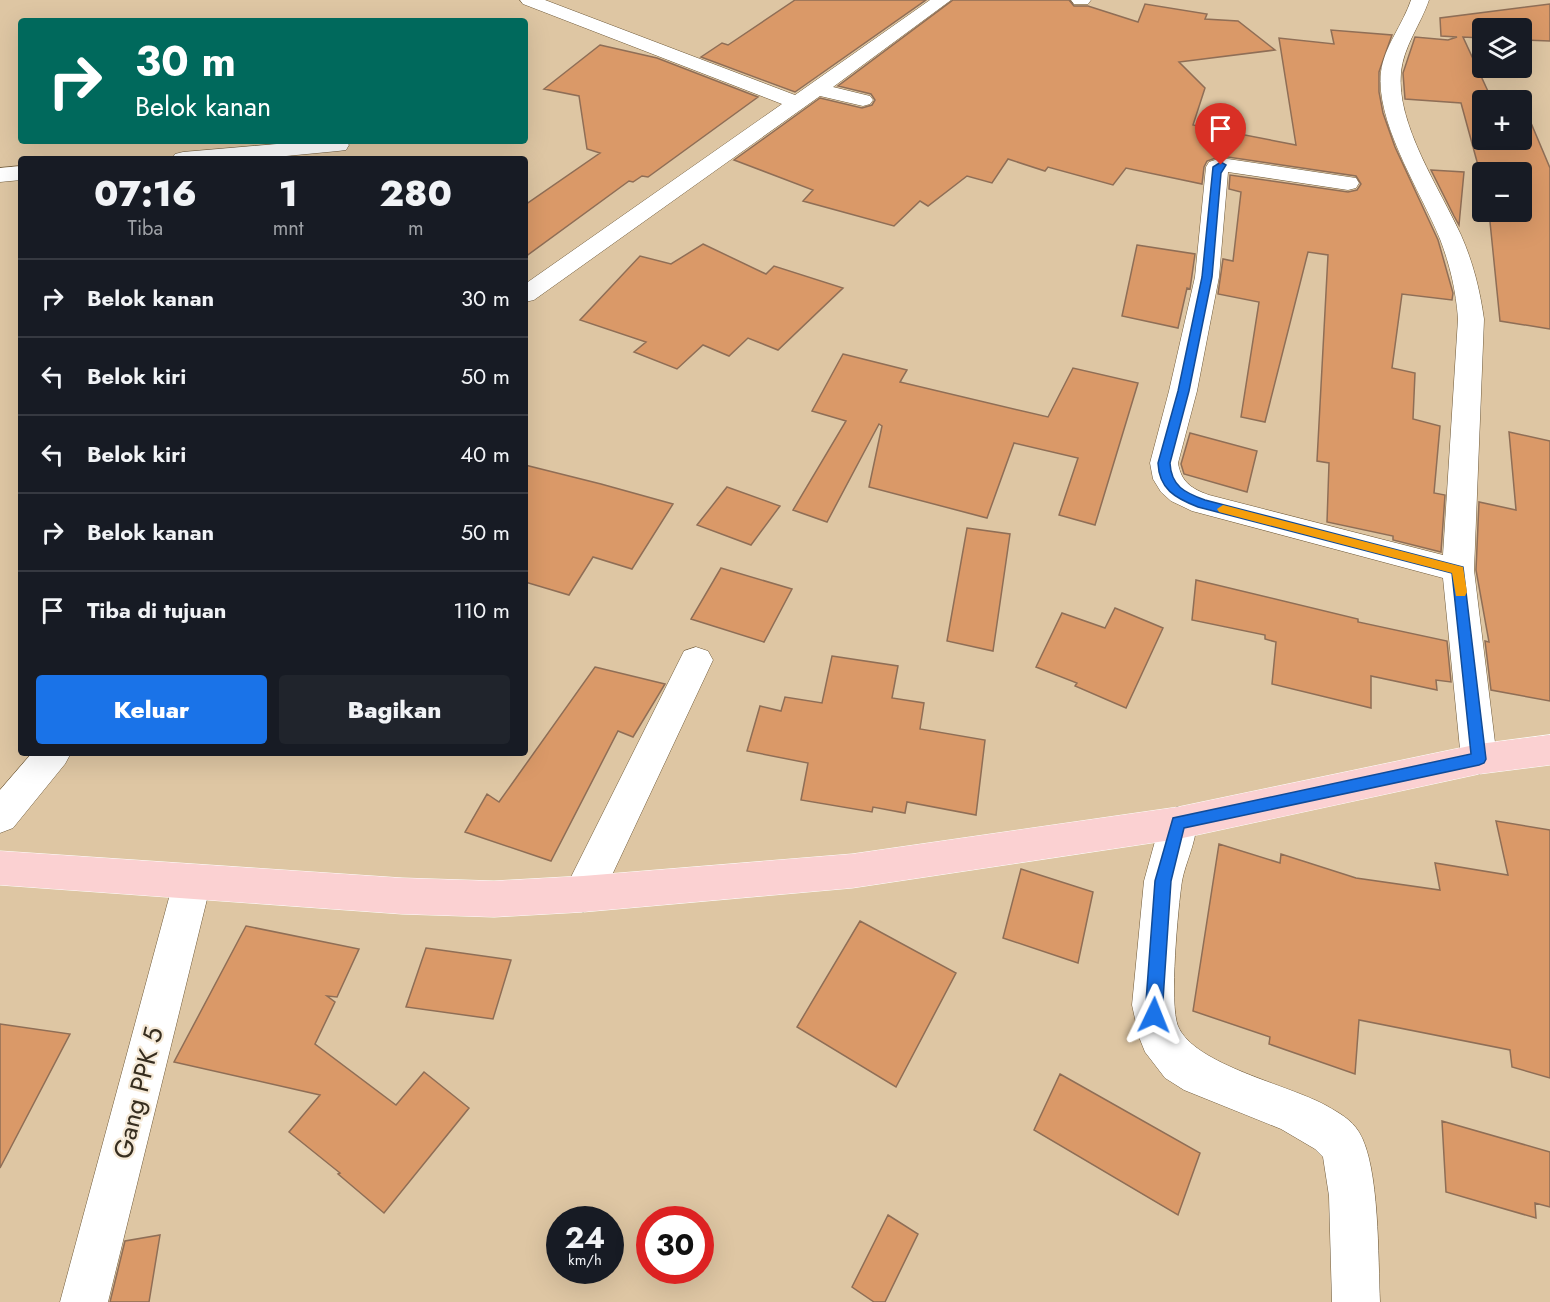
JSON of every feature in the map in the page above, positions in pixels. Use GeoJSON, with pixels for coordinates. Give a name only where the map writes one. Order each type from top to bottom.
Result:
{"type":"FeatureCollection","features":[{"type":"Feature","properties":{"kind":"main road"},"geometry":{"type":"LineString","coordinates":[[0,868],[402,896],[494,899],[583,894],[852,871],[1178,823],[1479,759],[1550,750]]}},
{"type":"Feature","properties":{"kind":"street"},"geometry":{"type":"LineString","coordinates":[[529,0],[795,102]]}},
{"type":"Feature","properties":{"kind":"street"},"geometry":{"type":"LineString","coordinates":[[528,293],[942,0]]}},
{"type":"Feature","properties":{"kind":"street"},"geometry":{"type":"LineString","coordinates":[[1420,0],[1391,70],[1391,89],[1392,100],[1403,132],[1458,255],[1468,295],[1471,319],[1458,570],[1479,759]]}},
{"type":"Feature","properties":{"kind":"street"},"geometry":{"type":"LineString","coordinates":[[818,88],[863,100]]}},
{"type":"Feature","properties":{"kind":"street"},"geometry":{"type":"LineString","coordinates":[[216,156],[338,145]]}},
{"type":"Feature","properties":{"kind":"street"},"geometry":{"type":"LineString","coordinates":[[1348,183],[1251,168],[1221,165],[1217,167],[1207,277],[1184,391],[1164,463],[1165,475],[1170,487],[1202,504],[1458,570]]}},
{"type":"Feature","properties":{"kind":"street"},"geometry":{"type":"LineString","coordinates":[[0,175],[18,174]]}},
{"type":"Feature","properties":{"kind":"street"},"geometry":{"type":"LineString","coordinates":[[583,894],[696,660]]}},
{"type":"Feature","properties":{"kind":"street"},"geometry":{"type":"LineString","coordinates":[[0,817],[51,756]]}},
{"type":"Feature","properties":{"kind":"street"},"geometry":{"type":"LineString","coordinates":[[1178,823],[1163,881],[1153,1005],[1160,1037],[1180,1063],[1199,1075],[1295,1112],[1331,1133],[1343,1148],[1352,1196],[1356,1302]]}},
{"type":"Feature","properties":{"kind":"street","name":"Gang PPK 5"},"geometry":{"type":"LineString","coordinates":[[84,1302],[192,883]]}},
{"type":"Feature","properties":{"kind":"building"},"geometry":{"type":"Polygon","coordinates":[[[795,0],[926,0],[795,92],[701,57],[722,43],[728,45],[795,0]]]}},
{"type":"Feature","properties":{"kind":"building"},"geometry":{"type":"Polygon","coordinates":[[[953,0],[1069,0],[1074,6],[1088,6],[1138,22],[1145,4],[1207,14],[1205,19],[1238,21],[1275,50],[1179,62],[1205,88],[1193,125],[1296,145],[1279,38],[1334,44],[1331,30],[1392,35],[1379,72],[1379,92],[1383,113],[1395,147],[1438,240],[1453,293],[1452,300],[1402,294],[1392,368],[1415,373],[1413,419],[1440,426],[1434,493],[1445,495],[1441,552],[1393,540],[1393,536],[1327,522],[1329,463],[1317,461],[1328,255],[1308,252],[1265,422],[1241,417],[1259,302],[1218,294],[1223,259],[1233,261],[1241,192],[1229,189],[1230,175],[1348,192],[1357,190],[1361,184],[1356,176],[1221,156],[1207,161],[1202,184],[1126,168],[1113,185],[1048,167],[1045,171],[1008,159],[992,183],[967,176],[928,206],[920,201],[894,226],[803,201],[813,190],[734,160],[820,98],[862,108],[872,105],[875,100],[871,94],[838,86],[953,0]]]}},
{"type":"Feature","properties":{"kind":"building"},"geometry":{"type":"Polygon","coordinates":[[[1550,4],[1550,41],[1532,40],[1532,18],[1472,18],[1472,37],[1463,37],[1472,57],[1472,78],[1482,78],[1487,90],[1472,90],[1472,143],[1461,103],[1405,99],[1403,73],[1415,37],[1448,40],[1457,37],[1441,36],[1440,18],[1550,4]]]}},
{"type":"Feature","properties":{"kind":"building"},"geometry":{"type":"Polygon","coordinates":[[[600,45],[657,58],[758,97],[648,177],[642,176],[633,182],[629,181],[528,255],[528,203],[600,153],[587,149],[579,96],[544,89],[600,45]]]}},
{"type":"Feature","properties":{"kind":"building"},"geometry":{"type":"Polygon","coordinates":[[[1532,125],[1550,168],[1550,329],[1500,321],[1490,222],[1532,222],[1532,162],[1477,162],[1474,150],[1532,150],[1532,125]]]}},
{"type":"Feature","properties":{"kind":"building"},"geometry":{"type":"Polygon","coordinates":[[[1431,170],[1464,172],[1459,225],[1454,216],[1431,170]]]}},
{"type":"Feature","properties":{"kind":"building"},"geometry":{"type":"Polygon","coordinates":[[[703,244],[766,274],[774,266],[843,288],[778,350],[748,338],[729,356],[703,345],[677,369],[634,352],[646,342],[580,320],[640,256],[671,264],[703,244]]]}},
{"type":"Feature","properties":{"kind":"building"},"geometry":{"type":"Polygon","coordinates":[[[1137,245],[1195,254],[1190,289],[1187,288],[1178,328],[1122,316],[1137,245]]]}},
{"type":"Feature","properties":{"kind":"building"},"geometry":{"type":"Polygon","coordinates":[[[843,354],[907,370],[900,382],[1048,417],[1073,368],[1138,383],[1095,525],[1059,515],[1078,458],[1014,443],[987,518],[869,487],[882,426],[879,424],[827,522],[793,510],[846,421],[812,411],[843,354]]]}},
{"type":"Feature","properties":{"kind":"building"},"geometry":{"type":"Polygon","coordinates":[[[1509,432],[1550,441],[1550,701],[1491,690],[1485,641],[1489,642],[1476,570],[1479,502],[1516,510],[1509,432]]]}},
{"type":"Feature","properties":{"kind":"building"},"geometry":{"type":"Polygon","coordinates":[[[1190,433],[1257,451],[1247,492],[1184,474],[1181,464],[1190,433]]]}},
{"type":"Feature","properties":{"kind":"building"},"geometry":{"type":"Polygon","coordinates":[[[528,466],[673,504],[632,569],[593,557],[569,595],[528,583],[528,466]]]}},
{"type":"Feature","properties":{"kind":"building"},"geometry":{"type":"Polygon","coordinates":[[[727,487],[780,506],[751,545],[697,525],[727,487]]]}},
{"type":"Feature","properties":{"kind":"building"},"geometry":{"type":"Polygon","coordinates":[[[967,528],[1010,534],[993,651],[947,641],[967,528]]]}},
{"type":"Feature","properties":{"kind":"building"},"geometry":{"type":"Polygon","coordinates":[[[721,568],[792,589],[764,642],[691,619],[721,568]]]}},
{"type":"Feature","properties":{"kind":"building"},"geometry":{"type":"Polygon","coordinates":[[[1196,580],[1358,619],[1358,622],[1447,641],[1451,682],[1436,680],[1437,690],[1371,676],[1371,708],[1272,684],[1276,642],[1265,639],[1265,635],[1192,620],[1196,580]]]}},
{"type":"Feature","properties":{"kind":"building"},"geometry":{"type":"Polygon","coordinates":[[[1115,608],[1163,628],[1126,708],[1075,686],[1077,683],[1036,667],[1062,613],[1105,628],[1115,608]]]}},
{"type":"Feature","properties":{"kind":"building"},"geometry":{"type":"Polygon","coordinates":[[[832,656],[898,666],[892,698],[924,703],[920,729],[985,740],[976,815],[907,802],[905,813],[873,807],[872,812],[801,800],[808,763],[747,751],[760,706],[781,711],[785,697],[822,703],[832,656]]]}},
{"type":"Feature","properties":{"kind":"building"},"geometry":{"type":"Polygon","coordinates":[[[595,667],[665,684],[633,737],[618,731],[551,861],[465,832],[487,794],[499,802],[595,667]]]}},
{"type":"Feature","properties":{"kind":"building"},"geometry":{"type":"Polygon","coordinates":[[[1496,821],[1550,830],[1550,1078],[1512,1067],[1510,1050],[1359,1020],[1355,1074],[1269,1044],[1270,1037],[1193,1011],[1219,844],[1280,863],[1281,854],[1356,878],[1440,890],[1435,863],[1508,875],[1496,821]]]}},
{"type":"Feature","properties":{"kind":"building"},"geometry":{"type":"Polygon","coordinates":[[[1021,869],[1093,892],[1078,963],[1003,938],[1021,869]]]}},
{"type":"Feature","properties":{"kind":"building"},"geometry":{"type":"Polygon","coordinates":[[[860,921],[956,973],[896,1087],[797,1027],[860,921]]]}},
{"type":"Feature","properties":{"kind":"building"},"geometry":{"type":"Polygon","coordinates":[[[246,926],[359,949],[337,997],[327,996],[335,1002],[315,1044],[396,1105],[424,1072],[469,1108],[384,1213],[338,1174],[340,1173],[289,1132],[320,1095],[174,1062],[246,926]]]}},
{"type":"Feature","properties":{"kind":"building"},"geometry":{"type":"Polygon","coordinates":[[[426,948],[511,960],[493,1019],[406,1007],[426,948]]]}},
{"type":"Feature","properties":{"kind":"building"},"geometry":{"type":"Polygon","coordinates":[[[0,1024],[70,1034],[0,1168],[0,1024]]]}},
{"type":"Feature","properties":{"kind":"building"},"geometry":{"type":"Polygon","coordinates":[[[1060,1074],[1200,1153],[1178,1215],[1034,1130],[1060,1074]]]}},
{"type":"Feature","properties":{"kind":"building"},"geometry":{"type":"Polygon","coordinates":[[[1442,1121],[1550,1152],[1550,1207],[1535,1203],[1536,1218],[1446,1192],[1442,1121]]]}},
{"type":"Feature","properties":{"kind":"building"},"geometry":{"type":"Polygon","coordinates":[[[888,1215],[918,1234],[885,1302],[874,1302],[852,1287],[888,1215]]]}},
{"type":"Feature","properties":{"kind":"building"},"geometry":{"type":"Polygon","coordinates":[[[160,1235],[149,1302],[110,1302],[125,1241],[160,1235]]]}},
{"type":"Feature","properties":{"kind":"slow traffic"},"geometry":{"type":"LineString","coordinates":[[1223,509],[1458,570],[1461,592]]}},
{"type":"Feature","properties":{"kind":"route"},"geometry":{"type":"LineString","coordinates":[[1154,1015],[1163,881],[1178,823],[1479,759],[1458,570],[1202,504],[1170,487],[1165,475],[1164,463],[1184,391],[1207,277],[1216,173],[1217,167],[1221,165]]}}]}
